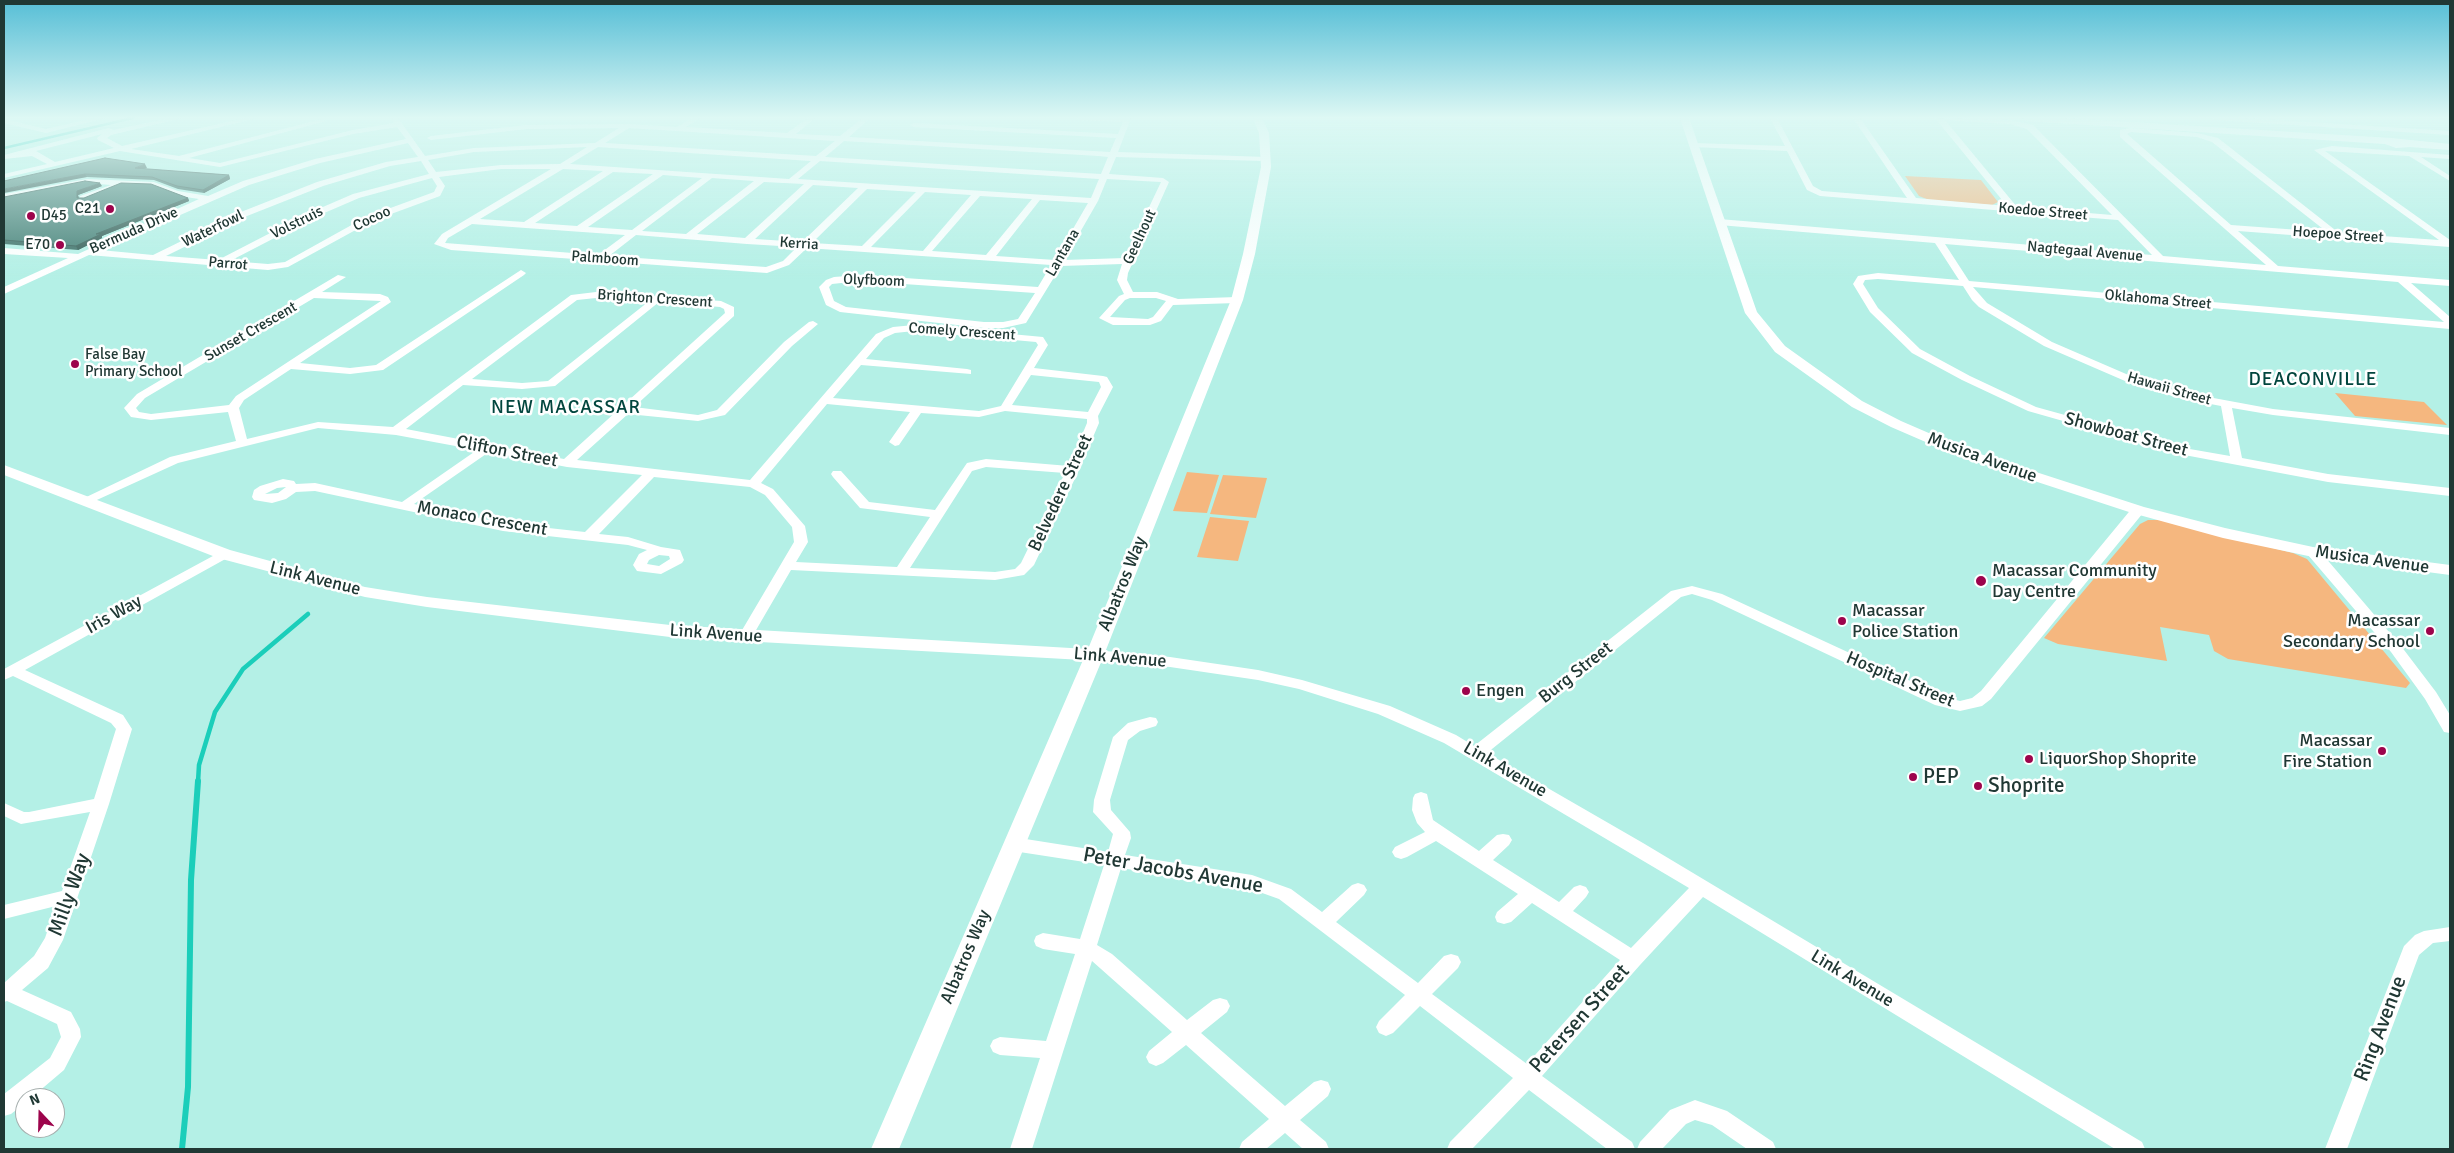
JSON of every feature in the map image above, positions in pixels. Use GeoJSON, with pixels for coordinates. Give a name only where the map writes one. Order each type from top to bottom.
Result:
{"type":"FeatureCollection","features":[{"type":"Feature","properties":{"kind":"street"},"geometry":{"type":"LineString","coordinates":[[4,176],[21,172]]}},
{"type":"Feature","properties":{"kind":"street","name":"Bermuda Drive"},"geometry":{"type":"LineString","coordinates":[[4,291],[81,254],[208,198],[283,172]]}},
{"type":"Feature","properties":{"kind":"street","name":"Waterfowl"},"geometry":{"type":"LineString","coordinates":[[154,258],[244,214],[320,184],[362,172]]}},
{"type":"Feature","properties":{"kind":"street","name":"Volstruis"},"geometry":{"type":"LineString","coordinates":[[219,263],[330,207],[356,196],[434,175],[461,172]]}},
{"type":"Feature","properties":{"kind":"street"},"geometry":{"type":"LineString","coordinates":[[471,221],[551,172]]}},
{"type":"Feature","properties":{"kind":"street"},"geometry":{"type":"LineString","coordinates":[[526,224],[608,172]]}},
{"type":"Feature","properties":{"kind":"street","name":"Volstruis"},"geometry":{"type":"LineString","coordinates":[[659,172],[1094,201]]}},
{"type":"Feature","properties":{"kind":"street"},"geometry":{"type":"LineString","coordinates":[[580,228],[662,172]]}},
{"type":"Feature","properties":{"kind":"street"},"geometry":{"type":"LineString","coordinates":[[791,181],[801,172]]}},
{"type":"Feature","properties":{"kind":"street","name":"Waterfowl"},"geometry":{"type":"LineString","coordinates":[[1021,172],[1104,177]]}},
{"type":"Feature","properties":{"kind":"street","name":"Lantana"},"geometry":{"type":"LineString","coordinates":[[1015,324],[1022,321],[1058,263],[1094,201],[1106,172]]}},
{"type":"Feature","properties":{"kind":"street","name":"Albatros Way"},"geometry":{"type":"LineString","coordinates":[[885,1149],[1013,844],[1095,655],[1237,300],[1252,240],[1264,172]]}},
{"type":"Feature","properties":{"kind":"street","name":"Musica Avenue"},"geometry":{"type":"LineString","coordinates":[[1702,172],[1751,313],[1780,349],[1813,376],[1866,408],[1934,441],[2038,479],[2138,510],[2224,533],[2313,552],[2450,570]]}},
{"type":"Feature","properties":{"kind":"street","name":"Koedoe Street"},"geometry":{"type":"LineString","coordinates":[[1801,172],[1810,188],[1816,192],[1834,196],[2117,218]]}},
{"type":"Feature","properties":{"kind":"street"},"geometry":{"type":"LineString","coordinates":[[1893,172],[1913,202]]}},
{"type":"Feature","properties":{"kind":"street"},"geometry":{"type":"LineString","coordinates":[[1984,172],[2015,210]]}},
{"type":"Feature","properties":{"kind":"street","name":"Koedoe Street"},"geometry":{"type":"LineString","coordinates":[[2073,172],[2117,218],[2160,258]]}},
{"type":"Feature","properties":{"kind":"street"},"geometry":{"type":"LineString","coordinates":[[2164,172],[2275,268]]}},
{"type":"Feature","properties":{"kind":"street"},"geometry":{"type":"LineString","coordinates":[[2257,172],[2335,234]]}},
{"type":"Feature","properties":{"kind":"street"},"geometry":{"type":"LineString","coordinates":[[2347,172],[2450,244]]}},
{"type":"Feature","properties":{"kind":"street"},"geometry":{"type":"LineString","coordinates":[[2439,172],[2450,179]]}},
{"type":"Feature","properties":{"kind":"street","name":"Cocoo"},"geometry":{"type":"LineString","coordinates":[[280,266],[295,261],[369,219],[437,194],[441,186],[434,175]]}},
{"type":"Feature","properties":{"kind":"street"},"geometry":{"type":"LineString","coordinates":[[600,258],[711,175]]}},
{"type":"Feature","properties":{"kind":"street","name":"Geelhout"},"geometry":{"type":"LineString","coordinates":[[1104,177],[1156,179],[1166,182],[1123,273],[1122,280],[1129,295]]}},
{"type":"Feature","properties":{"kind":"street"},"geometry":{"type":"LineString","coordinates":[[689,236],[762,179]]}},
{"type":"Feature","properties":{"kind":"street"},"geometry":{"type":"LineString","coordinates":[[4,196],[79,182],[154,184],[176,193],[208,198]]}},
{"type":"Feature","properties":{"kind":"street"},"geometry":{"type":"LineString","coordinates":[[747,240],[812,182]]}},
{"type":"Feature","properties":{"kind":"street"},"geometry":{"type":"LineString","coordinates":[[83,198],[121,184]]}},
{"type":"Feature","properties":{"kind":"street"},"geometry":{"type":"LineString","coordinates":[[804,245],[865,186]]}},
{"type":"Feature","properties":{"kind":"street"},"geometry":{"type":"LineString","coordinates":[[864,249],[923,190]]}},
{"type":"Feature","properties":{"kind":"street"},"geometry":{"type":"LineString","coordinates":[[926,253],[978,193]]}},
{"type":"Feature","properties":{"kind":"street"},"geometry":{"type":"LineString","coordinates":[[989,258],[1038,197]]}},
{"type":"Feature","properties":{"kind":"street","name":"Kerria"},"geometry":{"type":"LineString","coordinates":[[471,221],[1058,263],[1128,261]]}},
{"type":"Feature","properties":{"kind":"street","name":"Palmboom"},"geometry":{"type":"LineString","coordinates":[[471,221],[445,236],[438,244],[451,247],[748,269],[772,269],[786,263],[804,245]]}},
{"type":"Feature","properties":{"kind":"street","name":"Nagtegaal Avenue"},"geometry":{"type":"LineString","coordinates":[[1719,222],[2450,283]]}},
{"type":"Feature","properties":{"kind":"street","name":"Hoepoe Street"},"geometry":{"type":"LineString","coordinates":[[2226,227],[2450,244]]}},
{"type":"Feature","properties":{"kind":"street","name":"Hawaii Street"},"geometry":{"type":"LineString","coordinates":[[1938,240],[1966,284],[1983,306],[2034,337],[2068,354],[2155,388],[2226,404],[2294,414],[2450,431]]}},
{"type":"Feature","properties":{"kind":"street"},"geometry":{"type":"LineString","coordinates":[[4,256],[9,251]]}},
{"type":"Feature","properties":{"kind":"street","name":"Parrot"},"geometry":{"type":"LineString","coordinates":[[9,251],[280,266]]}},
{"type":"Feature","properties":{"kind":"street"},"geometry":{"type":"LineString","coordinates":[[291,366],[374,374],[520,273]]}},
{"type":"Feature","properties":{"kind":"street","name":"Oklahoma Street"},"geometry":{"type":"LineString","coordinates":[[1866,276],[2450,326]]}},
{"type":"Feature","properties":{"kind":"street","name":"Showboat Street"},"geometry":{"type":"LineString","coordinates":[[1866,276],[1858,281],[1858,284],[1874,310],[1916,351],[1966,378],[2020,404],[2046,414],[2184,451],[2237,462],[2328,478],[2450,492]]}},
{"type":"Feature","properties":{"kind":"street","name":"Sunset Crescent"},"geometry":{"type":"LineString","coordinates":[[313,295],[380,298],[386,302],[291,366],[245,394],[233,408],[151,417],[135,415],[130,408],[141,396],[341,277]]}},
{"type":"Feature","properties":{"kind":"street","name":"Olyfboom"},"geometry":{"type":"LineString","coordinates":[[1015,324],[984,325],[844,310],[830,303],[824,287],[829,282],[837,279],[860,278],[1041,290]]}},
{"type":"Feature","properties":{"kind":"street"},"geometry":{"type":"LineString","coordinates":[[2400,278],[2450,322]]}},
{"type":"Feature","properties":{"kind":"street"},"geometry":{"type":"LineString","coordinates":[[485,287],[498,288]]}},
{"type":"Feature","properties":{"kind":"street","name":"Brighton Crescent"},"geometry":{"type":"LineString","coordinates":[[396,431],[571,298],[596,294],[725,305],[729,307],[731,312],[567,463]]}},
{"type":"Feature","properties":{"kind":"street"},"geometry":{"type":"LineString","coordinates":[[1175,301],[1157,295],[1129,295],[1122,298],[1104,316],[1105,319],[1136,324],[1157,319],[1166,304],[1175,301],[1237,300]]}},
{"type":"Feature","properties":{"kind":"street"},"geometry":{"type":"LineString","coordinates":[[461,382],[546,390],[657,299]]}},
{"type":"Feature","properties":{"kind":"street"},"geometry":{"type":"LineString","coordinates":[[626,410],[708,421],[726,410],[788,344],[813,324]]}},
{"type":"Feature","properties":{"kind":"street","name":"Comely Crescent"},"geometry":{"type":"LineString","coordinates":[[753,484],[860,362],[880,336],[887,332],[914,328],[1039,339],[1043,345],[1005,408]]}},
{"type":"Feature","properties":{"kind":"street"},"geometry":{"type":"LineString","coordinates":[[774,343],[788,344]]}},
{"type":"Feature","properties":{"kind":"street"},"geometry":{"type":"LineString","coordinates":[[860,362],[967,372]]}},
{"type":"Feature","properties":{"kind":"street"},"geometry":{"type":"LineString","coordinates":[[1028,371],[1103,379],[1107,386],[1092,416]]}},
{"type":"Feature","properties":{"kind":"street","name":"Belvedere Street"},"geometry":{"type":"LineString","coordinates":[[788,566],[995,576],[1019,572],[1027,565],[1092,429],[1092,416],[1005,408],[979,414],[826,401]]}},
{"type":"Feature","properties":{"kind":"street"},"geometry":{"type":"LineString","coordinates":[[2226,404],[2237,462]]}},
{"type":"Feature","properties":{"kind":"street"},"geometry":{"type":"LineString","coordinates":[[233,408],[242,443]]}},
{"type":"Feature","properties":{"kind":"street"},"geometry":{"type":"LineString","coordinates":[[895,442],[918,409]]}},
{"type":"Feature","properties":{"kind":"street","name":"Clifton Street"},"geometry":{"type":"LineString","coordinates":[[84,501],[160,465],[318,425],[396,431],[567,463],[753,484],[768,492],[801,530],[801,542],[745,637]]}},
{"type":"Feature","properties":{"kind":"street","name":"Monaco Crescent"},"geometry":{"type":"LineString","coordinates":[[405,505],[487,448]]}},
{"type":"Feature","properties":{"kind":"street"},"geometry":{"type":"LineString","coordinates":[[901,572],[966,469],[974,464],[986,463],[1073,470]]}},
{"type":"Feature","properties":{"kind":"street","name":"Link Avenue"},"geometry":{"type":"LineString","coordinates":[[4,470],[224,554],[364,592],[427,602],[670,631],[745,637],[1095,655],[1170,662],[1258,675],[1302,685],[1384,710],[1441,734],[1476,753],[2134,1149]]}},
{"type":"Feature","properties":{"kind":"street"},"geometry":{"type":"LineString","coordinates":[[589,536],[651,473]]}},
{"type":"Feature","properties":{"kind":"street"},"geometry":{"type":"LineString","coordinates":[[837,474],[865,505],[938,514]]}},
{"type":"Feature","properties":{"kind":"street","name":"Monaco Crescent"},"geometry":{"type":"LineString","coordinates":[[293,488],[315,487],[502,527],[644,544],[657,551]]}},
{"type":"Feature","properties":{"kind":"street","name":"Hospital Street"},"geometry":{"type":"LineString","coordinates":[[1676,594],[1692,590],[1707,593],[1940,701],[1960,706],[1977,702],[1986,695],[2138,510]]}},
{"type":"Feature","properties":{"kind":"street"},"geometry":{"type":"LineString","coordinates":[[2313,552],[2396,650],[2431,696],[2450,728]]}},
{"type":"Feature","properties":{"kind":"street","name":"Iris Way"},"geometry":{"type":"LineString","coordinates":[[8,673],[224,554]]}},
{"type":"Feature","properties":{"kind":"street","name":"Burg Street"},"geometry":{"type":"LineString","coordinates":[[1476,753],[1676,594]]}},
{"type":"Feature","properties":{"kind":"street","name":"Milly Way"},"geometry":{"type":"LineString","coordinates":[[4,1106],[44,1076],[56,1064],[71,1037],[70,1029],[64,1018],[5,993],[28,975],[48,952],[70,896],[123,735],[121,723],[8,673]]}},
{"type":"Feature","properties":{"kind":"street"},"geometry":{"type":"LineString","coordinates":[[1021,1149],[1116,861],[1122,835],[1104,816],[1101,809],[1121,737],[1134,727],[1150,722]]}},
{"type":"Feature","properties":{"kind":"street"},"geometry":{"type":"LineString","coordinates":[[1421,798],[1421,810],[1426,823],[1437,833],[1633,960]]}},
{"type":"Feature","properties":{"kind":"street"},"geometry":{"type":"LineString","coordinates":[[4,809],[21,818],[29,818],[101,804]]}},
{"type":"Feature","properties":{"kind":"street"},"geometry":{"type":"LineString","coordinates":[[1401,852],[1437,833]]}},
{"type":"Feature","properties":{"kind":"street"},"geometry":{"type":"LineString","coordinates":[[1480,861],[1503,840]]}},
{"type":"Feature","properties":{"kind":"street","name":"Peter Jacobs Avenue"},"geometry":{"type":"LineString","coordinates":[[1013,844],[1252,882],[1285,894],[1624,1149]]}},
{"type":"Feature","properties":{"kind":"street","name":"Petersen Street"},"geometry":{"type":"LineString","coordinates":[[1458,1149],[1529,1076],[1633,960],[1701,888]]}},
{"type":"Feature","properties":{"kind":"street"},"geometry":{"type":"LineString","coordinates":[[1324,922],[1358,890]]}},
{"type":"Feature","properties":{"kind":"street"},"geometry":{"type":"LineString","coordinates":[[1560,912],[1580,892]]}},
{"type":"Feature","properties":{"kind":"street"},"geometry":{"type":"LineString","coordinates":[[1504,917],[1531,894]]}},
{"type":"Feature","properties":{"kind":"street"},"geometry":{"type":"LineString","coordinates":[[4,912],[70,896]]}},
{"type":"Feature","properties":{"kind":"street","name":"Ring Avenue"},"geometry":{"type":"LineString","coordinates":[[2336,1149],[2411,951],[2422,940],[2431,936],[2450,934]]}},
{"type":"Feature","properties":{"kind":"street"},"geometry":{"type":"LineString","coordinates":[[1042,941],[1086,948],[1114,968],[1318,1149]]}},
{"type":"Feature","properties":{"kind":"street"},"geometry":{"type":"LineString","coordinates":[[1386,1026],[1451,962]]}},
{"type":"Feature","properties":{"kind":"street"},"geometry":{"type":"LineString","coordinates":[[1156,1057],[1220,1006]]}},
{"type":"Feature","properties":{"kind":"street"},"geometry":{"type":"LineString","coordinates":[[1000,1046],[1053,1050]]}},
{"type":"Feature","properties":{"kind":"street"},"geometry":{"type":"LineString","coordinates":[[1250,1149],[1321,1089]]}},
{"type":"Feature","properties":{"kind":"street"},"geometry":{"type":"LineString","coordinates":[[1648,1149],[1678,1117],[1695,1110],[1710,1113],[1719,1118],[1765,1149]]}},
{"type":"Feature","properties":{"kind":"shaded area"},"geometry":{"type":"Polygon","coordinates":[[[1905,176],[1981,180],[1998,202],[1992,205],[1929,200],[1919,196],[1905,176]]]}},
{"type":"Feature","properties":{"kind":"shaded area"},"geometry":{"type":"Polygon","coordinates":[[[2335,393],[2424,402],[2447,425],[2355,416],[2335,393]]]}},
{"type":"Feature","properties":{"kind":"shaded area"},"geometry":{"type":"Polygon","coordinates":[[[1187,472],[1219,475],[1207,513],[1173,511],[1187,472]]]}},
{"type":"Feature","properties":{"kind":"shaded area"},"geometry":{"type":"Polygon","coordinates":[[[1223,475],[1267,478],[1256,518],[1210,514],[1223,475]]]}},
{"type":"Feature","properties":{"kind":"shaded area"},"geometry":{"type":"Polygon","coordinates":[[[1210,517],[1249,521],[1238,561],[1197,557],[1210,517]]]}},
{"type":"Feature","properties":{"kind":"shaded area"},"geometry":{"type":"Polygon","coordinates":[[[2148,520],[2161,520],[2293,553],[2307,559],[2410,683],[2406,688],[2228,659],[2214,651],[2209,635],[2160,627],[2167,661],[2058,644],[2044,638],[2140,524],[2148,520]]]}},
{"type":"Feature","properties":{"kind":"building"},"geometry":{"type":"Polygon","coordinates":[[[44,172],[186,172],[229,175],[203,190],[177,186],[152,177],[85,174],[4,189],[4,181],[44,172]]]}},
{"type":"Feature","properties":{"kind":"building"},"geometry":{"type":"Polygon","coordinates":[[[85,181],[100,183],[77,191],[77,198],[84,198],[121,183],[151,184],[188,198],[96,234],[101,234],[76,246],[4,240],[4,197],[85,181]]]}},
{"type":"Feature","properties":{"kind":"waterway"},"geometry":{"type":"LineString","coordinates":[[198,782],[199,765],[215,712],[243,669],[308,614]]}},
{"type":"Feature","properties":{"kind":"waterway"},"geometry":{"type":"LineString","coordinates":[[182,1149],[188,1087],[191,880],[198,781]]}},
{"type":"Feature","properties":{"kind":"place","name":"C21"},"geometry":{"type":"Point","coordinates":[110,209]}},
{"type":"Feature","properties":{"kind":"place","name":"D45"},"geometry":{"type":"Point","coordinates":[31,216]}},
{"type":"Feature","properties":{"kind":"place","name":"E70"},"geometry":{"type":"Point","coordinates":[60,245]}},
{"type":"Feature","properties":{"kind":"place","name":"False Bay Primary School"},"geometry":{"type":"Point","coordinates":[75,364]}},
{"type":"Feature","properties":{"kind":"place","name":"Macassar Community Day Centre"},"geometry":{"type":"Point","coordinates":[1981,581]}},
{"type":"Feature","properties":{"kind":"place","name":"Macassar Police Station"},"geometry":{"type":"Point","coordinates":[1842,621]}},
{"type":"Feature","properties":{"kind":"place","name":"Macassar Secondary School"},"geometry":{"type":"Point","coordinates":[2430,631]}},
{"type":"Feature","properties":{"kind":"place","name":"Engen"},"geometry":{"type":"Point","coordinates":[1466,691]}},
{"type":"Feature","properties":{"kind":"place","name":"Macassar Fire Station"},"geometry":{"type":"Point","coordinates":[2382,751]}},
{"type":"Feature","properties":{"kind":"place","name":"LiquorShop Shoprite"},"geometry":{"type":"Point","coordinates":[2029,759]}},
{"type":"Feature","properties":{"kind":"place","name":"PEP"},"geometry":{"type":"Point","coordinates":[1913,777]}},
{"type":"Feature","properties":{"kind":"place","name":"Shoprite"},"geometry":{"type":"Point","coordinates":[1978,786]}},
{"type":"Feature","properties":{"kind":"district","name":"DEACONVILLE"},"geometry":{"type":"Point","coordinates":[2313,380]}},
{"type":"Feature","properties":{"kind":"district","name":"NEW MACASSAR"},"geometry":{"type":"Point","coordinates":[566,408]}}]}
